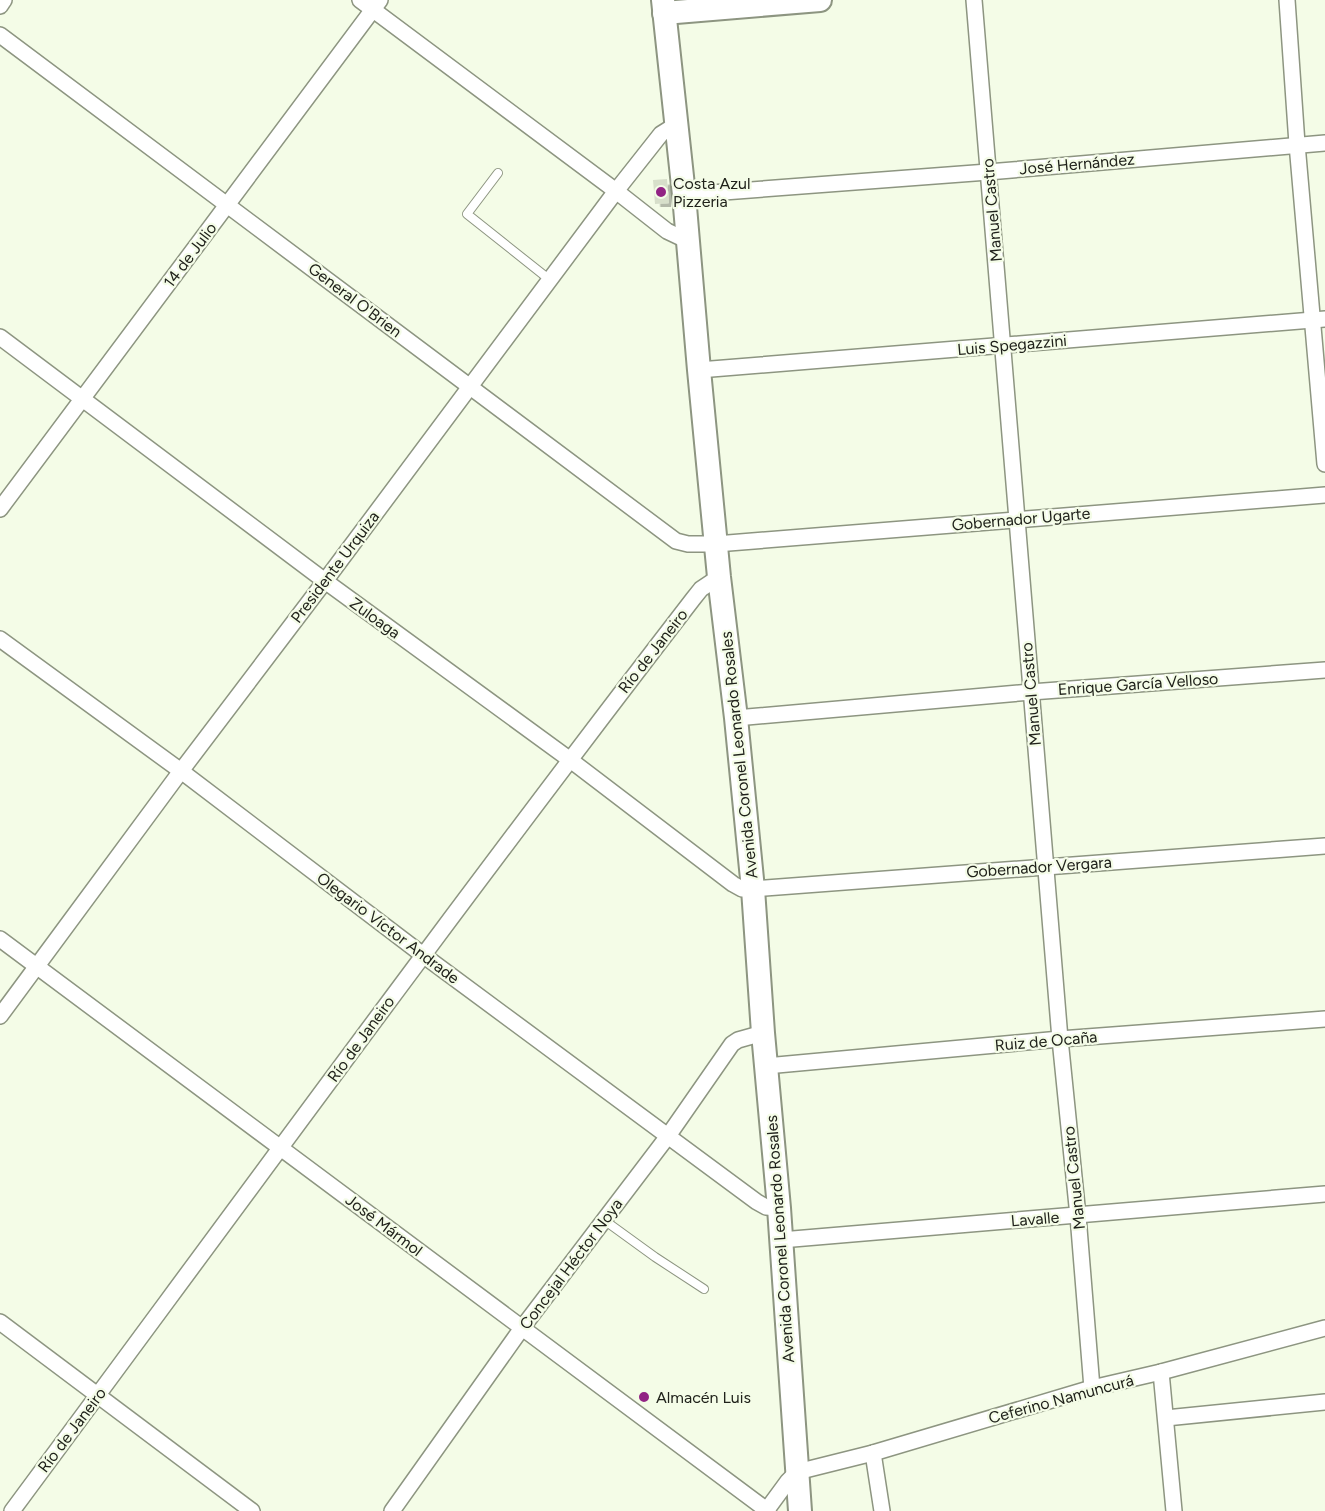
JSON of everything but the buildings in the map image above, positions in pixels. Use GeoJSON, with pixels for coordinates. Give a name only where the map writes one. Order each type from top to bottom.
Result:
{"type":"FeatureCollection","features":[{"type":"Feature","properties":{"kind":"street"},"geometry":{"type":"LineString","coordinates":[[0,6],[4,0]]}},
{"type":"Feature","properties":{"kind":"street"},"geometry":{"type":"LineString","coordinates":[[360,0],[376,5],[667,231],[688,241]]}},
{"type":"Feature","properties":{"kind":"street"},"geometry":{"type":"LineString","coordinates":[[663,6],[820,0]]}},
{"type":"Feature","properties":{"kind":"street","name":"Manuel Castro"},"geometry":{"type":"LineString","coordinates":[[974,0],[1060,1039],[1092,1388]]}},
{"type":"Feature","properties":{"kind":"street"},"geometry":{"type":"LineString","coordinates":[[1287,0],[1297,144],[1319,320],[1325,464]]}},
{"type":"Feature","properties":{"kind":"street","name":"14 de Julio"},"geometry":{"type":"LineString","coordinates":[[0,509],[376,5]]}},
{"type":"Feature","properties":{"kind":"street","name":"Avenida Coronel Leonardo Rosales"},"geometry":{"type":"LineString","coordinates":[[663,6],[684,195],[719,577],[753,890],[779,1209],[800,1511]]}},
{"type":"Feature","properties":{"kind":"street","name":"General O'Brien"},"geometry":{"type":"LineString","coordinates":[[0,35],[676,541],[688,544],[716,544]]}},
{"type":"Feature","properties":{"kind":"street","name":"Presidente Urquiza"},"geometry":{"type":"LineString","coordinates":[[0,1016],[616,191],[661,134],[677,124]]}},
{"type":"Feature","properties":{"kind":"street","name":"José Hernández"},"geometry":{"type":"LineString","coordinates":[[684,195],[1325,143]]}},
{"type":"Feature","properties":{"kind":"street","name":"Luis Spegazzini"},"geometry":{"type":"LineString","coordinates":[[699,370],[1319,320]]}},
{"type":"Feature","properties":{"kind":"street","name":"Zuloaga"},"geometry":{"type":"LineString","coordinates":[[0,337],[325,581],[569,759],[733,884],[742,889],[753,890]]}},
{"type":"Feature","properties":{"kind":"street","name":"Gobernador Ugarte"},"geometry":{"type":"LineString","coordinates":[[716,544],[1325,495]]}},
{"type":"Feature","properties":{"kind":"street","name":"Río de Janeiro"},"geometry":{"type":"LineString","coordinates":[[12,1511],[569,759],[700,589],[719,577]]}},
{"type":"Feature","properties":{"kind":"street","name":"Olegario Víctor Andrade"},"geometry":{"type":"LineString","coordinates":[[0,639],[181,771],[423,955],[757,1202],[766,1207],[779,1209]]}},
{"type":"Feature","properties":{"kind":"street","name":"Enrique García Velloso"},"geometry":{"type":"LineString","coordinates":[[736,718],[1031,692],[1325,670]]}},
{"type":"Feature","properties":{"kind":"street","name":"Gobernador Vergara"},"geometry":{"type":"LineString","coordinates":[[753,890],[1325,846]]}},
{"type":"Feature","properties":{"kind":"street","name":"José Mármol"},"geometry":{"type":"LineString","coordinates":[[0,939],[767,1511]]}},
{"type":"Feature","properties":{"kind":"street","name":"Ruiz de Ocaña"},"geometry":{"type":"LineString","coordinates":[[766,1066],[1060,1039],[1325,1019]]}},
{"type":"Feature","properties":{"kind":"street","name":"Concejal Héctor Noya"},"geometry":{"type":"LineString","coordinates":[[392,1511],[522,1328],[668,1136],[732,1044],[763,1033]]}},
{"type":"Feature","properties":{"kind":"street","name":"Lavalle"},"geometry":{"type":"LineString","coordinates":[[781,1240],[1325,1194]]}},
{"type":"Feature","properties":{"kind":"street"},"geometry":{"type":"LineString","coordinates":[[0,1322],[252,1511]]}},
{"type":"Feature","properties":{"kind":"street","name":"Ceferino Namuncurá"},"geometry":{"type":"LineString","coordinates":[[797,1472],[1092,1388],[1325,1328]]}},
{"type":"Feature","properties":{"kind":"street"},"geometry":{"type":"LineString","coordinates":[[1161,1372],[1174,1511]]}},
{"type":"Feature","properties":{"kind":"street"},"geometry":{"type":"LineString","coordinates":[[1166,1418],[1325,1402]]}},
{"type":"Feature","properties":{"kind":"street"},"geometry":{"type":"LineString","coordinates":[[873,1452],[882,1511]]}},
{"type":"Feature","properties":{"kind":"street"},"geometry":{"type":"LineString","coordinates":[[767,1511],[797,1472]]}},
{"type":"Feature","properties":{"kind":"lane"},"geometry":{"type":"LineString","coordinates":[[498,173],[467,214],[550,280]]}},
{"type":"Feature","properties":{"kind":"lane"},"geometry":{"type":"LineString","coordinates":[[604,1220],[704,1289]]}},
{"type":"Feature","properties":{"kind":"place","name":"Costa Azul Pizzeria"},"geometry":{"type":"Point","coordinates":[661,192]}},
{"type":"Feature","properties":{"kind":"place","name":"Almacén Luis"},"geometry":{"type":"Point","coordinates":[644,1397]}}]}
